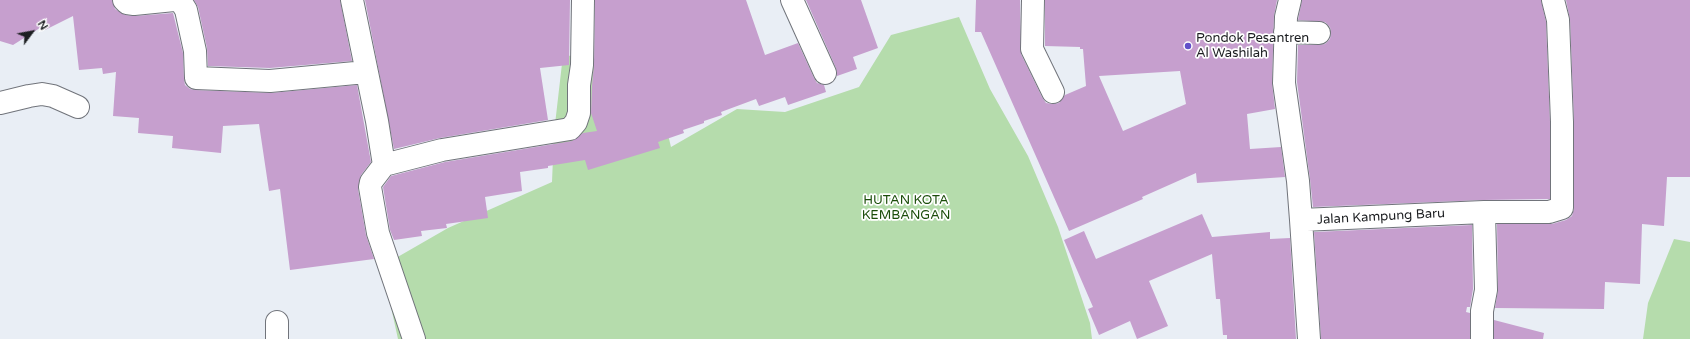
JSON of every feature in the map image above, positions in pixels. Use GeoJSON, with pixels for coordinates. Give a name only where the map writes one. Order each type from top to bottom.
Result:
{"type":"FeatureCollection","features":[{"type":"Feature","properties":{"kind":"street"},"geometry":{"type":"LineString","coordinates":[[124,0],[130,4],[174,0]]}},
{"type":"Feature","properties":{"kind":"street"},"geometry":{"type":"LineString","coordinates":[[177,0],[181,2],[186,10],[195,51],[196,78],[270,81],[366,72]]}},
{"type":"Feature","properties":{"kind":"street"},"geometry":{"type":"LineString","coordinates":[[352,0],[384,165]]}},
{"type":"Feature","properties":{"kind":"street"},"geometry":{"type":"LineString","coordinates":[[414,339],[378,233],[371,192],[371,182],[384,165],[442,150],[570,129],[576,122],[580,113],[579,85],[582,65],[583,0]]}},
{"type":"Feature","properties":{"kind":"street"},"geometry":{"type":"LineString","coordinates":[[792,0],[825,73]]}},
{"type":"Feature","properties":{"kind":"street"},"geometry":{"type":"LineString","coordinates":[[1033,0],[1032,49],[1053,92]]}},
{"type":"Feature","properties":{"kind":"street","name":"Jalan Kampung Baru"},"geometry":{"type":"LineString","coordinates":[[1290,0],[1286,18],[1284,83],[1302,220],[1484,212],[1549,212],[1562,208],[1562,122],[1558,20],[1553,0]]}},
{"type":"Feature","properties":{"kind":"street"},"geometry":{"type":"LineString","coordinates":[[1285,32],[1319,33]]}},
{"type":"Feature","properties":{"kind":"street"},"geometry":{"type":"LineString","coordinates":[[0,103],[42,94],[53,96],[78,107]]}},
{"type":"Feature","properties":{"kind":"street"},"geometry":{"type":"LineString","coordinates":[[1482,339],[1482,311],[1486,290],[1484,212]]}},
{"type":"Feature","properties":{"kind":"street"},"geometry":{"type":"LineString","coordinates":[[1302,220],[1309,339]]}},
{"type":"Feature","properties":{"kind":"green space","name":"HUTAN KOTA KEMBANGAN"},"geometry":{"type":"Polygon","coordinates":[[[959,17],[990,89],[1028,156],[1058,227],[1090,323],[1092,339],[398,339],[382,266],[448,228],[552,182],[554,133],[563,55],[651,65],[671,147],[737,109],[785,112],[859,87],[891,35],[959,17]]]}},
{"type":"Feature","properties":{"kind":"green space"},"geometry":{"type":"Polygon","coordinates":[[[1674,239],[1690,242],[1690,339],[1643,339],[1648,303],[1674,239]]]}},
{"type":"Feature","properties":{"kind":"building"},"geometry":{"type":"Polygon","coordinates":[[[0,0],[112,0],[115,9],[125,15],[135,16],[173,13],[183,53],[185,85],[190,89],[271,93],[357,85],[371,162],[361,175],[358,189],[366,235],[374,259],[290,270],[280,189],[269,191],[259,124],[223,126],[221,153],[172,148],[173,136],[138,133],[139,118],[113,116],[116,72],[103,74],[102,68],[79,70],[73,16],[45,30],[43,26],[13,45],[0,41],[0,0]]]}},
{"type":"Feature","properties":{"kind":"building"},"geometry":{"type":"Polygon","coordinates":[[[194,0],[340,0],[352,61],[270,68],[208,66],[207,48],[198,7],[194,0]]]}},
{"type":"Feature","properties":{"kind":"building"},"geometry":{"type":"Polygon","coordinates":[[[365,0],[570,0],[569,65],[540,68],[548,120],[440,138],[394,149],[365,0]]]}},
{"type":"Feature","properties":{"kind":"building"},"geometry":{"type":"Polygon","coordinates":[[[595,0],[746,0],[765,55],[798,43],[814,78],[817,83],[824,85],[826,92],[788,105],[785,97],[759,106],[756,99],[721,112],[722,115],[683,130],[684,133],[658,142],[660,148],[588,170],[585,160],[520,172],[522,191],[485,197],[488,218],[446,224],[447,228],[421,231],[422,236],[394,240],[390,230],[383,187],[391,176],[445,162],[572,141],[583,133],[597,131],[591,113],[594,65],[595,0]]]}},
{"type":"Feature","properties":{"kind":"building"},"geometry":{"type":"Polygon","coordinates":[[[806,0],[861,0],[878,48],[853,57],[857,69],[837,76],[836,68],[806,0]]]}},
{"type":"Feature","properties":{"kind":"building"},"geometry":{"type":"Polygon","coordinates":[[[976,0],[1020,0],[1021,54],[1042,97],[1046,103],[1053,104],[1059,103],[1065,95],[1086,86],[1083,49],[1080,49],[1080,47],[1045,46],[1045,0],[1277,0],[1274,16],[1272,83],[1275,109],[1247,114],[1250,149],[1281,147],[1285,177],[1197,183],[1196,173],[1142,197],[1143,199],[1069,231],[981,32],[975,32],[976,0]],[[1180,71],[1099,76],[1123,131],[1186,104],[1180,71]]]}},
{"type":"Feature","properties":{"kind":"building"},"geometry":{"type":"Polygon","coordinates":[[[1302,0],[1541,0],[1546,22],[1550,122],[1550,199],[1484,200],[1313,207],[1297,82],[1298,45],[1325,44],[1330,39],[1331,33],[1330,27],[1325,22],[1298,20],[1302,0]]]}},
{"type":"Feature","properties":{"kind":"building"},"geometry":{"type":"Polygon","coordinates":[[[1566,0],[1690,0],[1690,177],[1667,177],[1664,226],[1642,224],[1640,284],[1605,282],[1604,309],[1495,308],[1498,290],[1497,224],[1552,224],[1566,220],[1572,216],[1574,208],[1574,122],[1570,20],[1566,0]]]}},
{"type":"Feature","properties":{"kind":"building"},"geometry":{"type":"Polygon","coordinates":[[[1202,214],[1212,237],[1270,232],[1270,239],[1290,238],[1296,339],[1227,339],[1227,335],[1223,335],[1220,299],[1216,299],[1212,254],[1149,281],[1168,326],[1137,339],[1130,321],[1099,335],[1088,309],[1093,307],[1064,240],[1084,231],[1096,259],[1202,214]]]}},
{"type":"Feature","properties":{"kind":"building"},"geometry":{"type":"Polygon","coordinates":[[[1472,225],[1473,289],[1470,307],[1467,307],[1466,312],[1470,313],[1470,339],[1321,339],[1314,232],[1472,225]]]}},
{"type":"Feature","properties":{"kind":"building"},"geometry":{"type":"Polygon","coordinates":[[[1494,320],[1544,333],[1543,339],[1494,339],[1494,320]]]}},
{"type":"Feature","properties":{"kind":"place","name":"Pondok Pesantren Al Washilah"},"geometry":{"type":"Point","coordinates":[1188,46]}}]}
